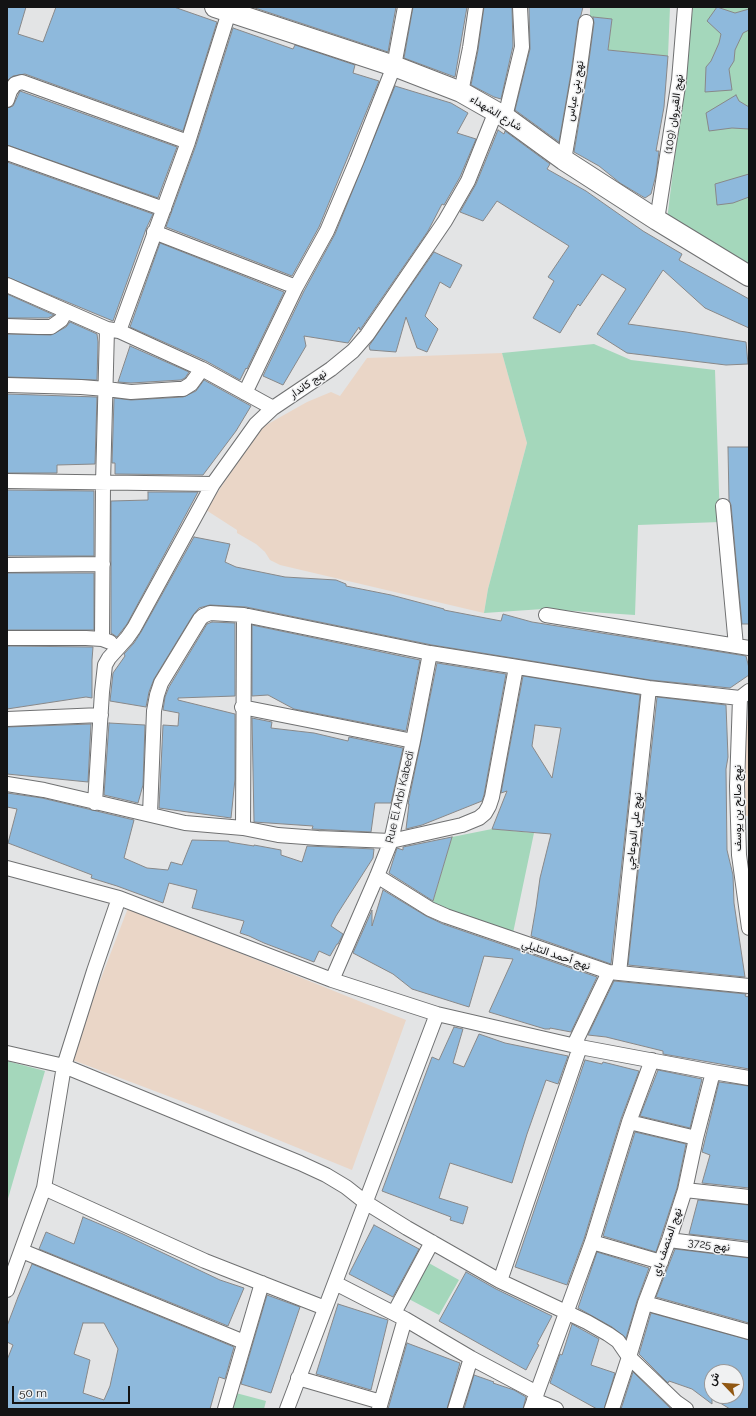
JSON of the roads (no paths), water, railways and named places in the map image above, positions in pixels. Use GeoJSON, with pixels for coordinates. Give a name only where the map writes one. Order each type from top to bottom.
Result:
{"type":"FeatureCollection","features":[{"type":"Feature","properties":{"kind":"street"},"geometry":{"type":"LineString","coordinates":[[245,393],[296,287],[327,231],[357,160],[394,66],[405,7]]}},
{"type":"Feature","properties":{"kind":"street"},"geometry":{"type":"LineString","coordinates":[[461,92],[470,48],[476,7]]}},
{"type":"Feature","properties":{"kind":"street","name":"نهج كاندار"},"geometry":{"type":"LineString","coordinates":[[95,803],[103,673],[105,665],[134,628],[214,484],[256,424],[274,408],[331,369],[353,351],[367,335],[445,221],[468,181],[501,114],[522,47],[520,7]]}},
{"type":"Feature","properties":{"kind":"street","name":"نهج القيروان (109)"},"geometry":{"type":"LineString","coordinates":[[658,220],[679,80],[685,7]]}},
{"type":"Feature","properties":{"kind":"street"},"geometry":{"type":"LineString","coordinates":[[102,640],[103,483],[106,389],[113,330],[164,209],[188,142],[222,10]]}},
{"type":"Feature","properties":{"kind":"street","name":"شارع الشهداء"},"geometry":{"type":"LineString","coordinates":[[222,10],[394,66],[461,92],[501,114],[564,160],[749,276]]}},
{"type":"Feature","properties":{"kind":"street","name":"نهج بني عباس"},"geometry":{"type":"LineString","coordinates":[[564,160],[579,74],[586,22]]}},
{"type":"Feature","properties":{"kind":"street"},"geometry":{"type":"LineString","coordinates":[[7,100],[10,91],[15,84],[22,82],[188,142]]}},
{"type":"Feature","properties":{"kind":"street"},"geometry":{"type":"LineString","coordinates":[[7,153],[164,209]]}},
{"type":"Feature","properties":{"kind":"street"},"geometry":{"type":"LineString","coordinates":[[154,232],[296,287]]}},
{"type":"Feature","properties":{"kind":"street"},"geometry":{"type":"LineString","coordinates":[[7,285],[202,369],[274,408]]}},
{"type":"Feature","properties":{"kind":"street"},"geometry":{"type":"LineString","coordinates":[[7,326],[38,328],[52,327],[61,320],[66,311]]}},
{"type":"Feature","properties":{"kind":"street"},"geometry":{"type":"LineString","coordinates":[[7,385],[106,389],[131,392],[183,389],[191,384],[202,369]]}},
{"type":"Feature","properties":{"kind":"street"},"geometry":{"type":"LineString","coordinates":[[7,481],[214,484]]}},
{"type":"Feature","properties":{"kind":"street"},"geometry":{"type":"LineString","coordinates":[[546,615],[743,647],[723,506]]}},
{"type":"Feature","properties":{"kind":"street"},"geometry":{"type":"LineString","coordinates":[[7,564],[103,564]]}},
{"type":"Feature","properties":{"kind":"street"},"geometry":{"type":"LineString","coordinates":[[150,814],[154,711],[157,694],[161,683],[200,619],[210,613],[217,612],[244,615],[430,653],[649,688],[745,694]]}},
{"type":"Feature","properties":{"kind":"street"},"geometry":{"type":"LineString","coordinates":[[243,828],[242,707],[244,615]]}},
{"type":"Feature","properties":{"kind":"street"},"geometry":{"type":"LineString","coordinates":[[7,638],[86,638],[102,640],[120,646]]}},
{"type":"Feature","properties":{"kind":"street","name":"Rue El Arbi Kabedi"},"geometry":{"type":"LineString","coordinates":[[332,980],[391,841],[413,741],[430,653]]}},
{"type":"Feature","properties":{"kind":"street"},"geometry":{"type":"LineString","coordinates":[[7,784],[44,790],[185,823],[243,828],[284,835],[391,841],[462,825],[474,821],[485,813],[489,806],[492,797],[516,667]]}},
{"type":"Feature","properties":{"kind":"street","name":"نهج علي الدوعاجي"},"geometry":{"type":"LineString","coordinates":[[500,1281],[577,1046],[614,973],[649,688]]}},
{"type":"Feature","properties":{"kind":"street","name":"نهج صالح بن يوسف"},"geometry":{"type":"LineString","coordinates":[[745,694],[737,786],[739,855],[749,928]]}},
{"type":"Feature","properties":{"kind":"street"},"geometry":{"type":"LineString","coordinates":[[242,707],[413,741]]}},
{"type":"Feature","properties":{"kind":"street"},"geometry":{"type":"LineString","coordinates":[[7,719],[101,715]]}},
{"type":"Feature","properties":{"kind":"street"},"geometry":{"type":"LineString","coordinates":[[7,868],[119,898],[332,980],[437,1014],[577,1046],[749,1078]]}},
{"type":"Feature","properties":{"kind":"street","name":"نهج أحمد التليلي"},"geometry":{"type":"LineString","coordinates":[[377,876],[430,909],[446,916],[614,973],[749,986]]}},
{"type":"Feature","properties":{"kind":"street"},"geometry":{"type":"LineString","coordinates":[[8,1283],[22,1252],[44,1188],[64,1066],[119,898]]}},
{"type":"Feature","properties":{"kind":"street"},"geometry":{"type":"LineString","coordinates":[[287,1409],[437,1014]]}},
{"type":"Feature","properties":{"kind":"street"},"geometry":{"type":"LineString","coordinates":[[7,1052],[64,1066],[300,1163],[346,1187],[366,1202],[407,1228],[500,1281],[594,1326],[618,1341],[629,1357],[671,1397],[686,1409]]}},
{"type":"Feature","properties":{"kind":"street"},"geometry":{"type":"LineString","coordinates":[[534,1401],[592,1242],[629,1122],[652,1060]]}},
{"type":"Feature","properties":{"kind":"street","name":"نهج المنصف باي"},"geometry":{"type":"LineString","coordinates":[[612,1409],[645,1303],[669,1240],[685,1190],[696,1138],[713,1072]]}},
{"type":"Feature","properties":{"kind":"street"},"geometry":{"type":"LineString","coordinates":[[629,1122],[696,1138]]}},
{"type":"Feature","properties":{"kind":"street"},"geometry":{"type":"LineString","coordinates":[[44,1188],[186,1252],[325,1308]]}},
{"type":"Feature","properties":{"kind":"street"},"geometry":{"type":"LineString","coordinates":[[685,1190],[749,1197]]}},
{"type":"Feature","properties":{"kind":"street","name":"نهج 3725"},"geometry":{"type":"LineString","coordinates":[[669,1240],[749,1250]]}},
{"type":"Feature","properties":{"kind":"street"},"geometry":{"type":"LineString","coordinates":[[298,1378],[380,1406],[399,1316],[432,1242]]}},
{"type":"Feature","properties":{"kind":"street"},"geometry":{"type":"LineString","coordinates":[[592,1242],[661,1262]]}},
{"type":"Feature","properties":{"kind":"street"},"geometry":{"type":"LineString","coordinates":[[22,1252],[244,1342]]}},
{"type":"Feature","properties":{"kind":"street"},"geometry":{"type":"LineString","coordinates":[[225,1409],[262,1283]]}},
{"type":"Feature","properties":{"kind":"street"},"geometry":{"type":"LineString","coordinates":[[335,1283],[399,1316],[471,1358],[534,1401],[556,1409]]}},
{"type":"Feature","properties":{"kind":"street"},"geometry":{"type":"LineString","coordinates":[[645,1303],[749,1332]]}},
{"type":"Feature","properties":{"kind":"street"},"geometry":{"type":"LineString","coordinates":[[455,1409],[471,1358]]}}]}
